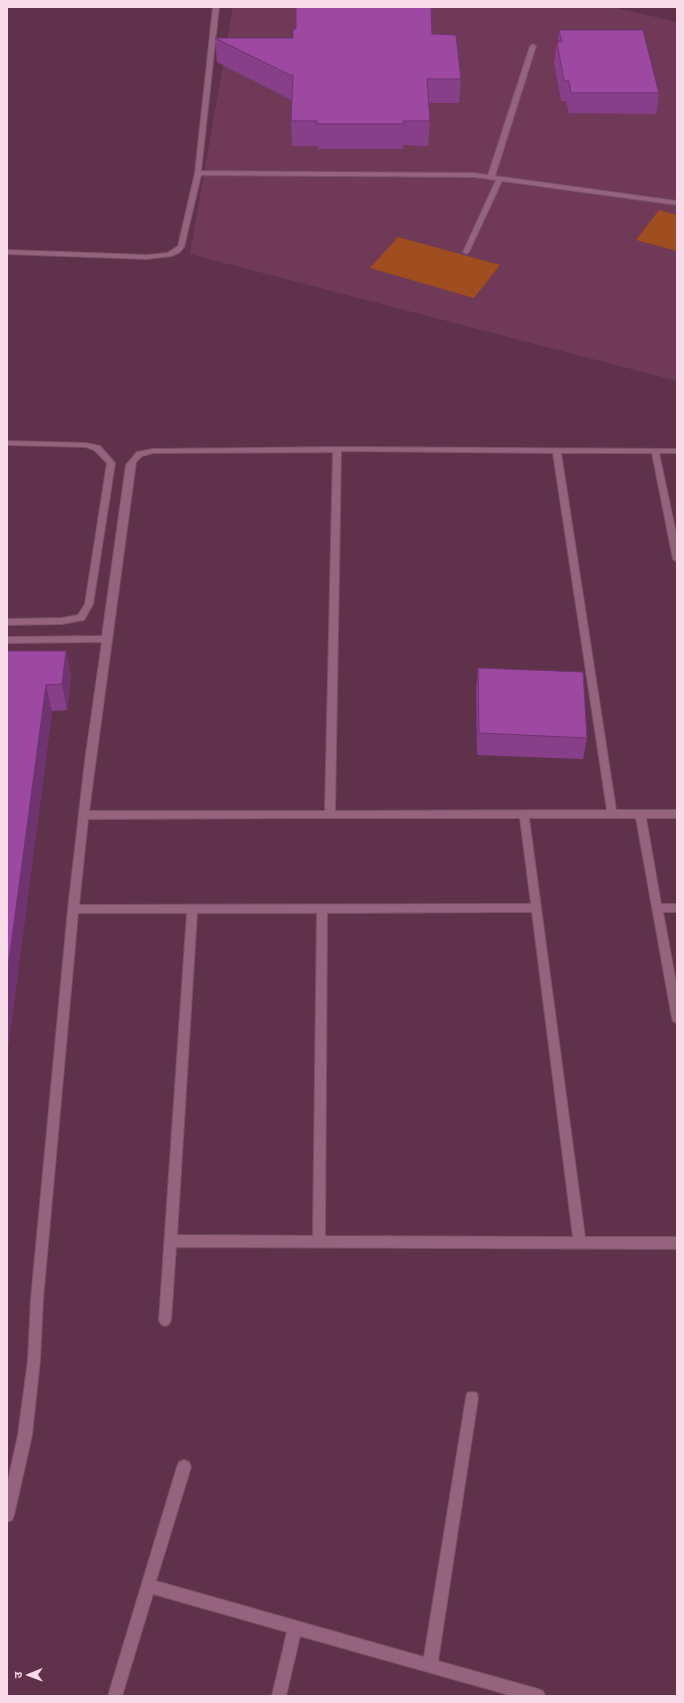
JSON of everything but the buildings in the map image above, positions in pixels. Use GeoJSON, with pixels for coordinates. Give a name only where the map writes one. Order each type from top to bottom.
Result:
{"type":"FeatureCollection","features":[{"type":"Feature","properties":{"kind":"street"},"geometry":{"type":"LineString","coordinates":[[7,252],[162,256],[175,253],[181,247],[198,173],[216,7]]}},
{"type":"Feature","properties":{"kind":"street"},"geometry":{"type":"LineString","coordinates":[[491,177],[533,46]]}},
{"type":"Feature","properties":{"kind":"street"},"geometry":{"type":"LineString","coordinates":[[198,173],[468,175],[677,203]]}},
{"type":"Feature","properties":{"kind":"street"},"geometry":{"type":"LineString","coordinates":[[466,252],[500,179]]}},
{"type":"Feature","properties":{"kind":"street"},"geometry":{"type":"LineString","coordinates":[[7,442],[86,445],[97,448],[111,463],[89,604],[81,618],[62,621],[7,622]]}},
{"type":"Feature","properties":{"kind":"street"},"geometry":{"type":"LineString","coordinates":[[330,814],[337,449]]}},
{"type":"Feature","properties":{"kind":"street"},"geometry":{"type":"LineString","coordinates":[[7,1516],[25,1435],[73,909],[106,639],[130,465],[138,454],[153,451],[337,449],[677,451]]}},
{"type":"Feature","properties":{"kind":"street"},"geometry":{"type":"LineString","coordinates":[[557,450],[612,814]]}},
{"type":"Feature","properties":{"kind":"street"},"geometry":{"type":"LineString","coordinates":[[655,451],[677,559]]}},
{"type":"Feature","properties":{"kind":"street"},"geometry":{"type":"LineString","coordinates":[[7,640],[106,639]]}},
{"type":"Feature","properties":{"kind":"street"},"geometry":{"type":"LineString","coordinates":[[524,814],[580,1242]]}},
{"type":"Feature","properties":{"kind":"street"},"geometry":{"type":"LineString","coordinates":[[640,814],[677,1018]]}},
{"type":"Feature","properties":{"kind":"street"},"geometry":{"type":"LineString","coordinates":[[84,815],[677,814]]}},
{"type":"Feature","properties":{"kind":"street"},"geometry":{"type":"LineString","coordinates":[[165,1320],[192,908]]}},
{"type":"Feature","properties":{"kind":"street"},"geometry":{"type":"LineString","coordinates":[[73,909],[537,908]]}},
{"type":"Feature","properties":{"kind":"street"},"geometry":{"type":"LineString","coordinates":[[656,908],[677,908]]}},
{"type":"Feature","properties":{"kind":"street"},"geometry":{"type":"LineString","coordinates":[[319,1242],[322,909]]}},
{"type":"Feature","properties":{"kind":"street"},"geometry":{"type":"LineString","coordinates":[[171,1241],[677,1243]]}},
{"type":"Feature","properties":{"kind":"street"},"geometry":{"type":"LineString","coordinates":[[430,1666],[472,1398]]}},
{"type":"Feature","properties":{"kind":"street"},"geometry":{"type":"LineString","coordinates":[[115,1696],[184,1467]]}},
{"type":"Feature","properties":{"kind":"street"},"geometry":{"type":"LineString","coordinates":[[148,1586],[538,1696]]}},
{"type":"Feature","properties":{"kind":"street"},"geometry":{"type":"LineString","coordinates":[[279,1696],[295,1627]]}},
{"type":"Feature","properties":{"kind":"shaded area"},"geometry":{"type":"Polygon","coordinates":[[[233,7],[613,7],[677,22],[677,381],[190,254],[233,7]]]}},
{"type":"Feature","properties":{"kind":"shaded area"},"geometry":{"type":"Polygon","coordinates":[[[659,210],[677,215],[677,251],[636,240],[659,210]]]}},
{"type":"Feature","properties":{"kind":"shaded area"},"geometry":{"type":"Polygon","coordinates":[[[398,237],[500,265],[474,298],[370,268],[398,237]]]}}]}
